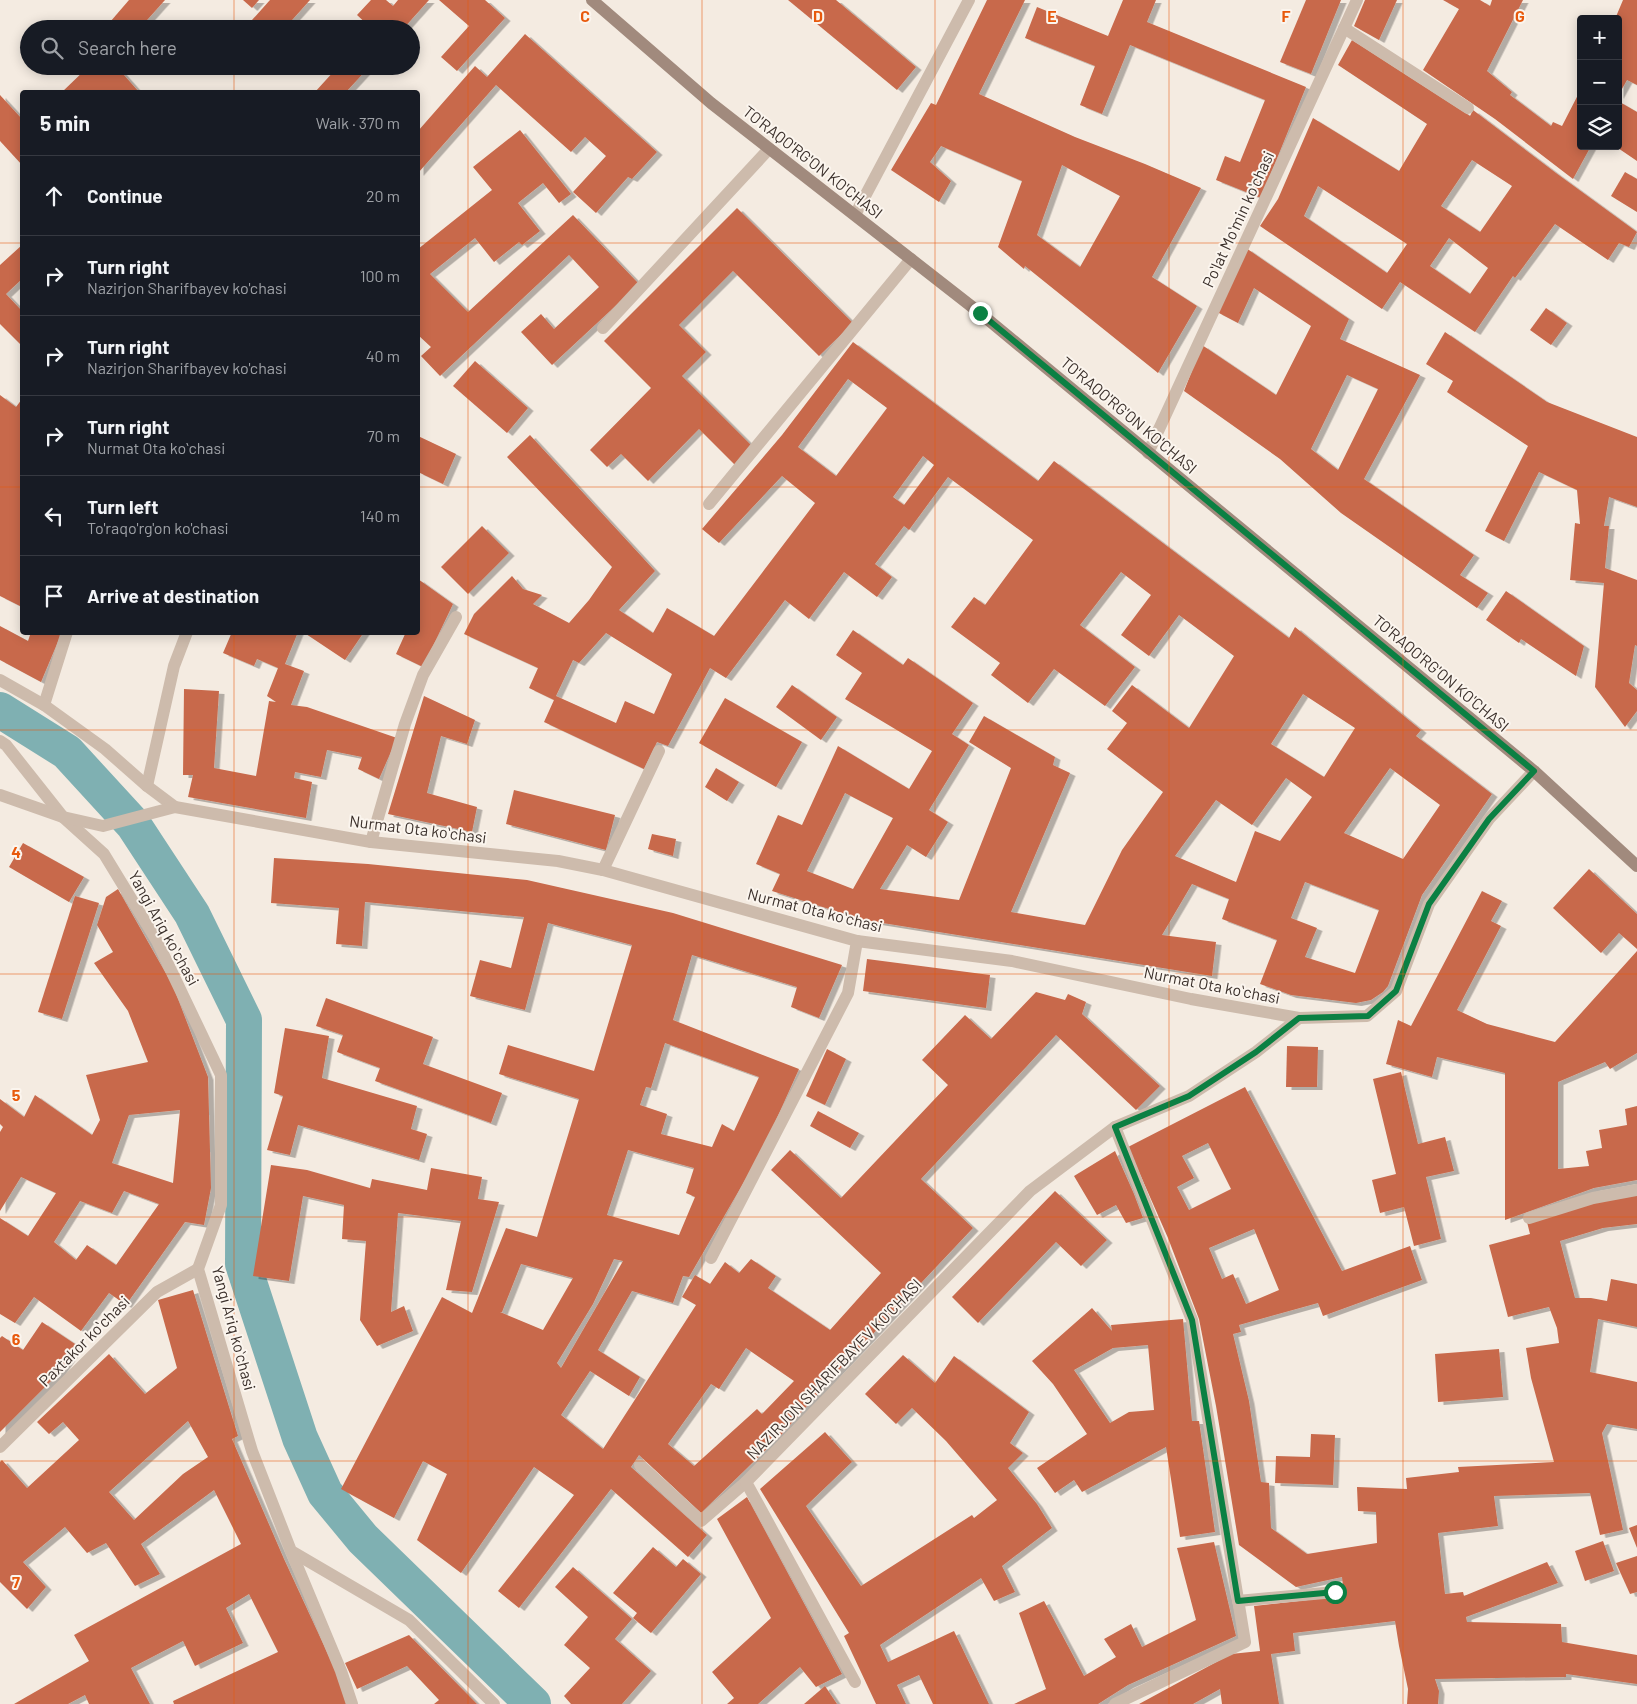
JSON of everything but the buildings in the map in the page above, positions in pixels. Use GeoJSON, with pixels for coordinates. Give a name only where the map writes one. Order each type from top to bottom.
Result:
{"type":"FeatureCollection","features":[{"type":"Feature","properties":{"kind":"main road","name":"TO'RAQO'RG'ON KO'CHASI"},"geometry":{"type":"LineString","coordinates":[[592,0],[711,103],[980,313],[1534,771],[1637,866]]}},
{"type":"Feature","properties":{"kind":"street"},"geometry":{"type":"LineString","coordinates":[[855,216],[969,0]]}},
{"type":"Feature","properties":{"kind":"street","name":"Poʻlat Moʻmin koʻchasi"},"geometry":{"type":"LineString","coordinates":[[1148,452],[1357,0]]}},
{"type":"Feature","properties":{"kind":"street"},"geometry":{"type":"LineString","coordinates":[[1344,28],[1468,108]]}},
{"type":"Feature","properties":{"kind":"street"},"geometry":{"type":"LineString","coordinates":[[603,328],[770,148]]}},
{"type":"Feature","properties":{"kind":"street"},"geometry":{"type":"LineString","coordinates":[[709,504],[911,259]]}},
{"type":"Feature","properties":{"kind":"street"},"geometry":{"type":"LineString","coordinates":[[371,842],[405,724],[423,675],[456,617]]}},
{"type":"Feature","properties":{"kind":"street"},"geometry":{"type":"LineString","coordinates":[[44,705],[66,635]]}},
{"type":"Feature","properties":{"kind":"street"},"geometry":{"type":"LineString","coordinates":[[147,786],[174,666],[186,635]]}},
{"type":"Feature","properties":{"kind":"street","name":"Nurmat Ota koʻchasi"},"geometry":{"type":"LineString","coordinates":[[0,680],[44,705],[105,749],[147,786],[175,807],[371,842],[558,861],[602,870],[857,940],[1012,961],[1191,999],[1299,1018],[1368,1016],[1396,991],[1429,904],[1489,819],[1534,771]]}},
{"type":"Feature","properties":{"kind":"street","name":"Yangi Ariq koʻchasi"},"geometry":{"type":"LineString","coordinates":[[0,741],[6,745],[63,817],[104,854],[157,941],[221,1075],[221,1205],[198,1268],[252,1451],[341,1671],[352,1704]]}},
{"type":"Feature","properties":{"kind":"street"},"geometry":{"type":"LineString","coordinates":[[602,870],[659,751]]}},
{"type":"Feature","properties":{"kind":"street"},"geometry":{"type":"LineString","coordinates":[[0,796],[63,817],[103,826],[175,807]]}},
{"type":"Feature","properties":{"kind":"street"},"geometry":{"type":"LineString","coordinates":[[710,1258],[848,992],[857,940]]}},
{"type":"Feature","properties":{"kind":"street","name":"NAZIRJON SHARIFBAYEV KO'CHASI"},"geometry":{"type":"LineString","coordinates":[[855,1682],[746,1482],[1030,1191],[1115,1127],[1189,1096],[1256,1052],[1299,1018]]}},
{"type":"Feature","properties":{"kind":"street"},"geometry":{"type":"LineString","coordinates":[[1115,1127],[1192,1320],[1245,1642],[1115,1704]]}},
{"type":"Feature","properties":{"kind":"street"},"geometry":{"type":"LineString","coordinates":[[1529,1218],[1594,1198],[1637,1190]]}},
{"type":"Feature","properties":{"kind":"street","name":"Paxtakor koʻchasi"},"geometry":{"type":"LineString","coordinates":[[0,1447],[157,1292],[198,1268]]}},
{"type":"Feature","properties":{"kind":"street"},"geometry":{"type":"LineString","coordinates":[[640,1465],[701,1521],[746,1482]]}},
{"type":"Feature","properties":{"kind":"street"},"geometry":{"type":"LineString","coordinates":[[292,1551],[409,1620],[494,1704]]}},
{"type":"Feature","properties":{"kind":"street"},"geometry":{"type":"LineString","coordinates":[[1238,1601],[1335,1592]]}},
{"type":"Feature","properties":{"kind":"waterway"},"geometry":{"type":"LineString","coordinates":[[0,710],[67,752],[133,824],[192,914],[244,1020],[243,1264],[300,1438],[325,1493],[363,1539],[533,1704]]}},
{"type":"Feature","properties":{"kind":"route"},"geometry":{"type":"LineString","coordinates":[[980,313],[1534,771],[1489,819],[1429,904],[1396,991],[1368,1016],[1299,1018],[1256,1052],[1189,1096],[1115,1127],[1192,1320],[1238,1601],[1335,1592]]}}]}
